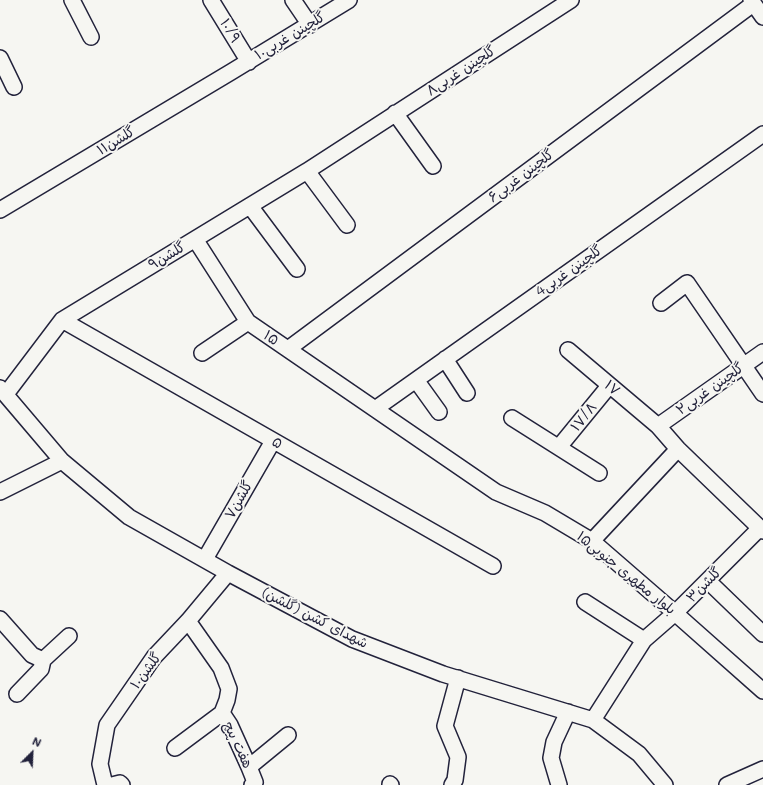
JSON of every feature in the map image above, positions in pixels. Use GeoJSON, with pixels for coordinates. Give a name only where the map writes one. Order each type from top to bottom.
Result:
{"type":"FeatureCollection","features":[{"type":"Feature","properties":{"kind":"street"},"geometry":{"type":"LineString","coordinates":[[72,0],[91,37]]}},
{"type":"Feature","properties":{"kind":"street","name":"۱۰/۹"},"geometry":{"type":"LineString","coordinates":[[211,0],[248,62]]}},
{"type":"Feature","properties":{"kind":"street"},"geometry":{"type":"LineString","coordinates":[[293,0],[310,25]]}},
{"type":"Feature","properties":{"kind":"street","name":"گلچینن غربی۱۰"},"geometry":{"type":"LineString","coordinates":[[231,72],[349,0]]}},
{"type":"Feature","properties":{"kind":"street","name":"گلچینن غربی۸"},"geometry":{"type":"LineString","coordinates":[[351,142],[571,0]]}},
{"type":"Feature","properties":{"kind":"street"},"geometry":{"type":"LineString","coordinates":[[752,2],[763,17]]}},
{"type":"Feature","properties":{"kind":"street","name":"گلچینن غربی۶"},"geometry":{"type":"LineString","coordinates":[[288,349],[752,2]]}},
{"type":"Feature","properties":{"kind":"street"},"geometry":{"type":"LineString","coordinates":[[0,58],[14,87]]}},
{"type":"Feature","properties":{"kind":"street","name":"گلشن۱۱"},"geometry":{"type":"LineString","coordinates":[[0,210],[231,72]]}},
{"type":"Feature","properties":{"kind":"street"},"geometry":{"type":"LineString","coordinates":[[395,114],[433,166]]}},
{"type":"Feature","properties":{"kind":"street","name":"4گلچینن غربی"},"geometry":{"type":"LineString","coordinates":[[375,409],[763,134]]}},
{"type":"Feature","properties":{"kind":"street","name":"گلشن۹"},"geometry":{"type":"LineString","coordinates":[[3,391],[62,320],[307,171],[351,142]]}},
{"type":"Feature","properties":{"kind":"street"},"geometry":{"type":"LineString","coordinates":[[307,171],[347,225]]}},
{"type":"Feature","properties":{"kind":"street"},"geometry":{"type":"LineString","coordinates":[[250,206],[297,269]]}},
{"type":"Feature","properties":{"kind":"street","name":"۱۵"},"geometry":{"type":"LineString","coordinates":[[195,239],[248,322],[375,409]]}},
{"type":"Feature","properties":{"kind":"street"},"geometry":{"type":"LineString","coordinates":[[661,303],[687,283],[763,394]]}},
{"type":"Feature","properties":{"kind":"street","name":"۵"},"geometry":{"type":"LineString","coordinates":[[62,320],[493,566]]}},
{"type":"Feature","properties":{"kind":"street"},"geometry":{"type":"LineString","coordinates":[[202,353],[248,322]]}},
{"type":"Feature","properties":{"kind":"street","name":"۱۷"},"geometry":{"type":"LineString","coordinates":[[568,350],[658,426],[678,449],[762,530]]}},
{"type":"Feature","properties":{"kind":"street","name":"گلچینن غربی۲"},"geometry":{"type":"LineString","coordinates":[[658,426],[763,352]]}},
{"type":"Feature","properties":{"kind":"street"},"geometry":{"type":"LineString","coordinates":[[445,359],[467,392]]}},
{"type":"Feature","properties":{"kind":"street"},"geometry":{"type":"LineString","coordinates":[[416,380],[439,412]]}},
{"type":"Feature","properties":{"kind":"street","name":"۱۷/۸"},"geometry":{"type":"LineString","coordinates":[[559,447],[609,386]]}},
{"type":"Feature","properties":{"kind":"street","name":"شهدای کشن (گلشن)"},"geometry":{"type":"LineString","coordinates":[[3,391],[62,461],[129,517],[228,573],[352,639],[443,674],[593,720],[639,754],[665,785]]}},
{"type":"Feature","properties":{"kind":"street","name":"بلوار مطهری جنوبی۱۵"},"geometry":{"type":"LineString","coordinates":[[375,409],[496,492],[545,513],[592,541],[676,613],[763,691]]}},
{"type":"Feature","properties":{"kind":"street"},"geometry":{"type":"LineString","coordinates":[[512,418],[599,473]]}},
{"type":"Feature","properties":{"kind":"street","name":"گلشن۷"},"geometry":{"type":"LineString","coordinates":[[205,559],[273,441]]}},
{"type":"Feature","properties":{"kind":"street"},"geometry":{"type":"LineString","coordinates":[[592,541],[678,449]]}},
{"type":"Feature","properties":{"kind":"street"},"geometry":{"type":"LineString","coordinates":[[0,492],[62,461]]}},
{"type":"Feature","properties":{"kind":"street","name":"گلشن۳"},"geometry":{"type":"LineString","coordinates":[[593,720],[644,640],[676,613],[762,530]]}},
{"type":"Feature","properties":{"kind":"street","name":"گلشن۱۰"},"geometry":{"type":"LineString","coordinates":[[105,785],[100,764],[106,725],[154,657],[188,621],[228,573]]}},
{"type":"Feature","properties":{"kind":"street"},"geometry":{"type":"LineString","coordinates":[[708,581],[763,634]]}},
{"type":"Feature","properties":{"kind":"street"},"geometry":{"type":"LineString","coordinates":[[585,602],[644,640]]}},
{"type":"Feature","properties":{"kind":"street","name":"هفت پیچ"},"geometry":{"type":"LineString","coordinates":[[188,621],[221,668],[229,689],[222,713],[230,725],[255,784]]}},
{"type":"Feature","properties":{"kind":"street"},"geometry":{"type":"LineString","coordinates":[[3,628],[32,655],[43,660]]}},
{"type":"Feature","properties":{"kind":"street"},"geometry":{"type":"LineString","coordinates":[[17,694],[41,669],[43,660],[69,636]]}},
{"type":"Feature","properties":{"kind":"street"},"geometry":{"type":"LineString","coordinates":[[458,678],[445,726],[458,756],[458,783]]}},
{"type":"Feature","properties":{"kind":"street"},"geometry":{"type":"LineString","coordinates":[[559,785],[551,758],[554,742],[568,712]]}},
{"type":"Feature","properties":{"kind":"street"},"geometry":{"type":"LineString","coordinates":[[175,748],[222,713]]}},
{"type":"Feature","properties":{"kind":"street"},"geometry":{"type":"LineString","coordinates":[[249,767],[288,735]]}},
{"type":"Feature","properties":{"kind":"street"},"geometry":{"type":"LineString","coordinates":[[727,785],[763,768]]}},
{"type":"Feature","properties":{"kind":"street"},"geometry":{"type":"LineString","coordinates":[[112,785],[120,782],[122,785]]}}]}
